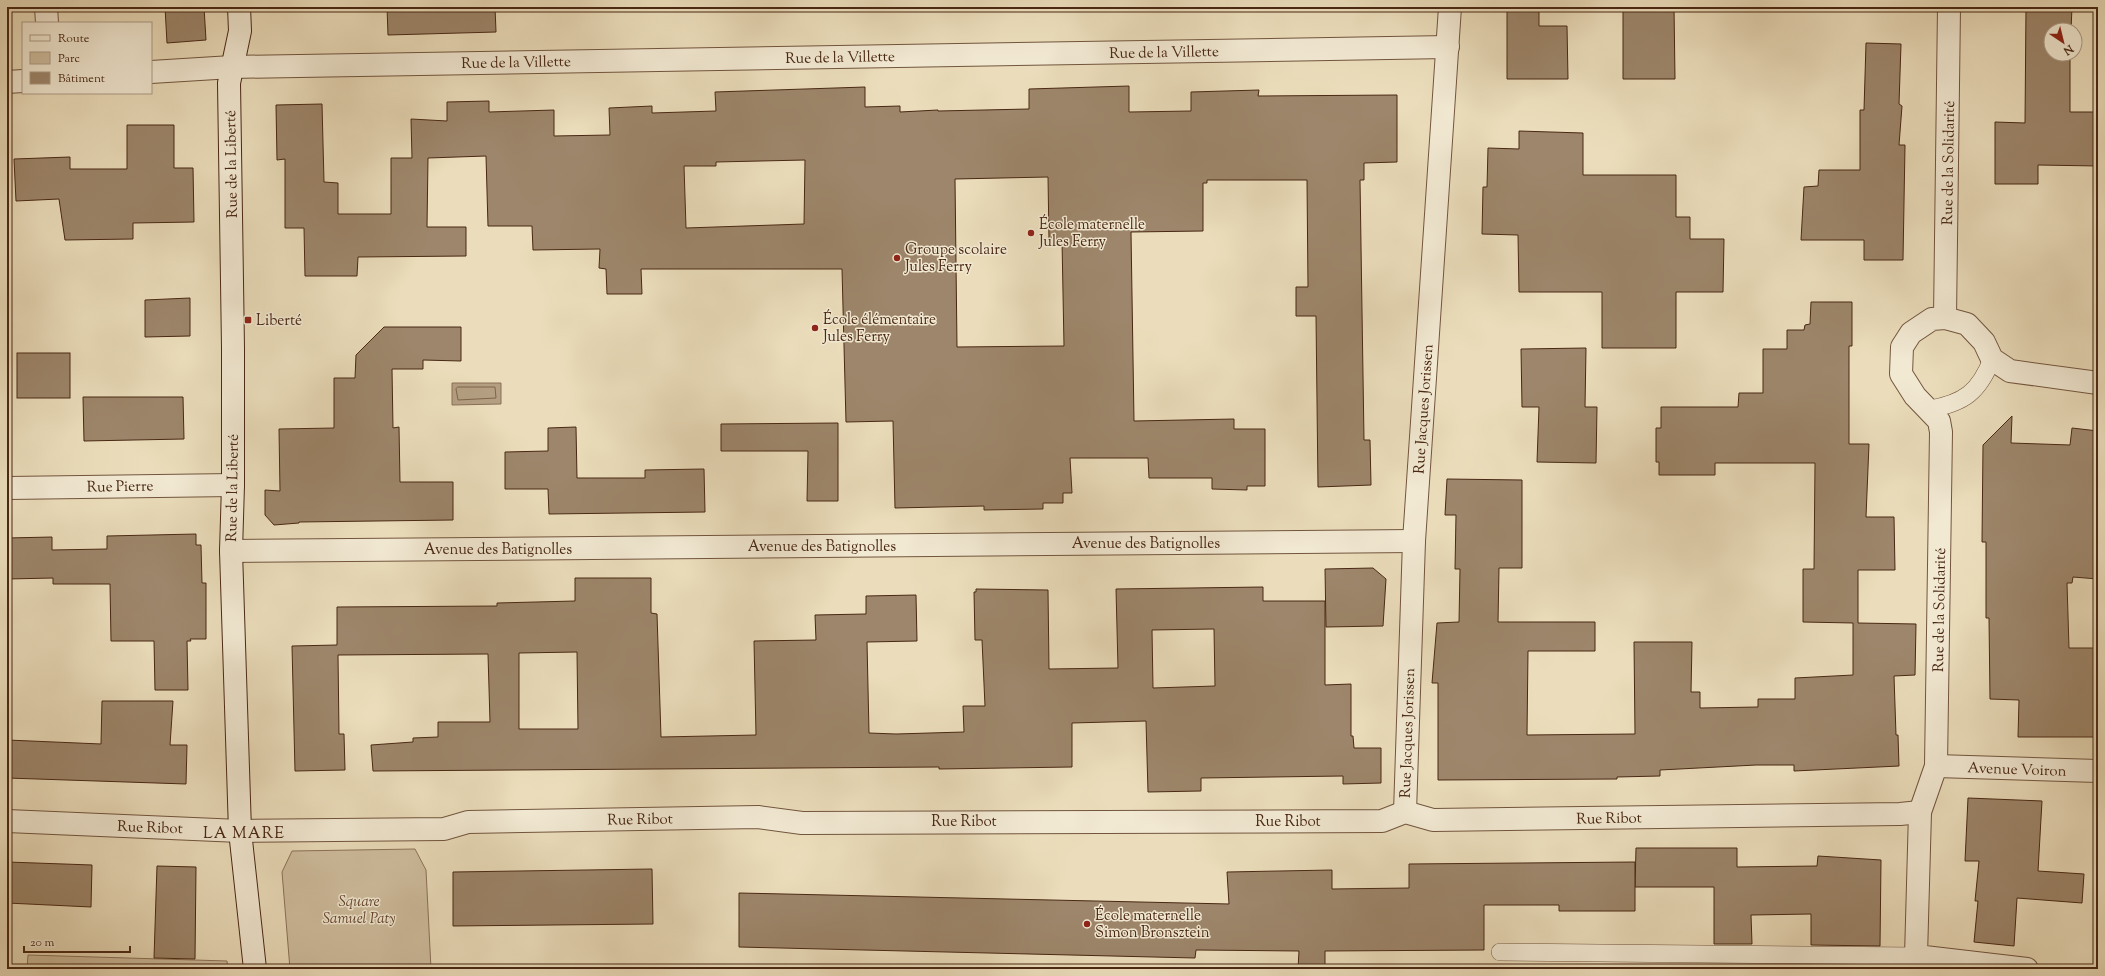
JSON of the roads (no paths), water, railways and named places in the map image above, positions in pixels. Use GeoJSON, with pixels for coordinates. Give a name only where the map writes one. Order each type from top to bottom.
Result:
{"type":"FeatureCollection","features":[{"type":"Feature","properties":{"kind":"street"},"geometry":{"type":"LineString","coordinates":[[46,7],[47,22]]}},
{"type":"Feature","properties":{"kind":"street","name":"Rue de la Liberté"},"geometry":{"type":"LineString","coordinates":[[239,7],[240,31],[229,83],[233,485],[230,551],[240,831],[255,969]]}},
{"type":"Feature","properties":{"kind":"street","name":"Rue Jacques Jorissen"},"geometry":{"type":"LineString","coordinates":[[1406,812],[1414,541],[1450,7]]}},
{"type":"Feature","properties":{"kind":"street","name":"Rue de la Solidarité"},"geometry":{"type":"LineString","coordinates":[[1944,318],[1946,283],[1949,7]]}},
{"type":"Feature","properties":{"kind":"street","name":"Rue de la Villette"},"geometry":{"type":"LineString","coordinates":[[152,72],[232,67],[1448,47]]}},
{"type":"Feature","properties":{"kind":"street"},"geometry":{"type":"LineString","coordinates":[[7,82],[22,81]]}},
{"type":"Feature","properties":{"kind":"street"},"geometry":{"type":"LineString","coordinates":[[1930,409],[1915,396],[1901,374],[1902,347],[1911,333],[1919,326],[1932,319],[1944,318],[1967,324],[1984,342],[1992,359],[2010,371],[2098,383]]}},
{"type":"Feature","properties":{"kind":"street","name":"Rue de la Solidarité"},"geometry":{"type":"LineString","coordinates":[[1916,956],[1920,812],[1936,766],[1941,432],[1939,421],[1930,409]]}},
{"type":"Feature","properties":{"kind":"street","name":"Rue Pierre"},"geometry":{"type":"LineString","coordinates":[[7,488],[233,485]]}},
{"type":"Feature","properties":{"kind":"street","name":"Avenue des Batignolles"},"geometry":{"type":"LineString","coordinates":[[230,551],[1414,541]]}},
{"type":"Feature","properties":{"kind":"street","name":"Avenue Voiron"},"geometry":{"type":"LineString","coordinates":[[1936,766],[2098,771]]}},
{"type":"Feature","properties":{"kind":"street","name":"Rue Ribot"},"geometry":{"type":"LineString","coordinates":[[7,821],[240,831],[444,829],[468,822],[758,817],[802,823],[1382,821],[1406,812],[1433,820],[1884,814],[1920,812]]}},
{"type":"Feature","properties":{"kind":"street"},"geometry":{"type":"LineString","coordinates":[[1916,956],[2027,969]]}},
{"type":"Feature","properties":{"kind":"lane"},"geometry":{"type":"LineString","coordinates":[[1930,409],[1949,406],[1962,401],[1981,383],[1992,359]]}},
{"type":"Feature","properties":{"kind":"lane"},"geometry":{"type":"LineString","coordinates":[[1500,952],[1916,956]]}},
{"type":"Feature","properties":{"kind":"water"},"geometry":{"type":"Polygon","coordinates":[[[452,383],[501,383],[501,404],[452,405],[452,383]]]}},
{"type":"Feature","properties":{"kind":"place","name":"École maternelle Jules Ferry"},"geometry":{"type":"Point","coordinates":[1031,233]}},
{"type":"Feature","properties":{"kind":"place","name":"Groupe scolaire Jules Ferry"},"geometry":{"type":"Point","coordinates":[897,258]}},
{"type":"Feature","properties":{"kind":"place","name":"Liberté"},"geometry":{"type":"Point","coordinates":[248,320]}},
{"type":"Feature","properties":{"kind":"place","name":"École élémentaire Jules Ferry"},"geometry":{"type":"Point","coordinates":[815,328]}},
{"type":"Feature","properties":{"kind":"place","name":"École maternelle Simon Bronsztein"},"geometry":{"type":"Point","coordinates":[1087,924]}},
{"type":"Feature","properties":{"kind":"district","name":"LA MARE"},"geometry":{"type":"Point","coordinates":[244,832]}},
{"type":"Feature","properties":{"kind":"park label","name":"Square Samuel Paty"},"geometry":{"type":"Point","coordinates":[359,910]}}]}
